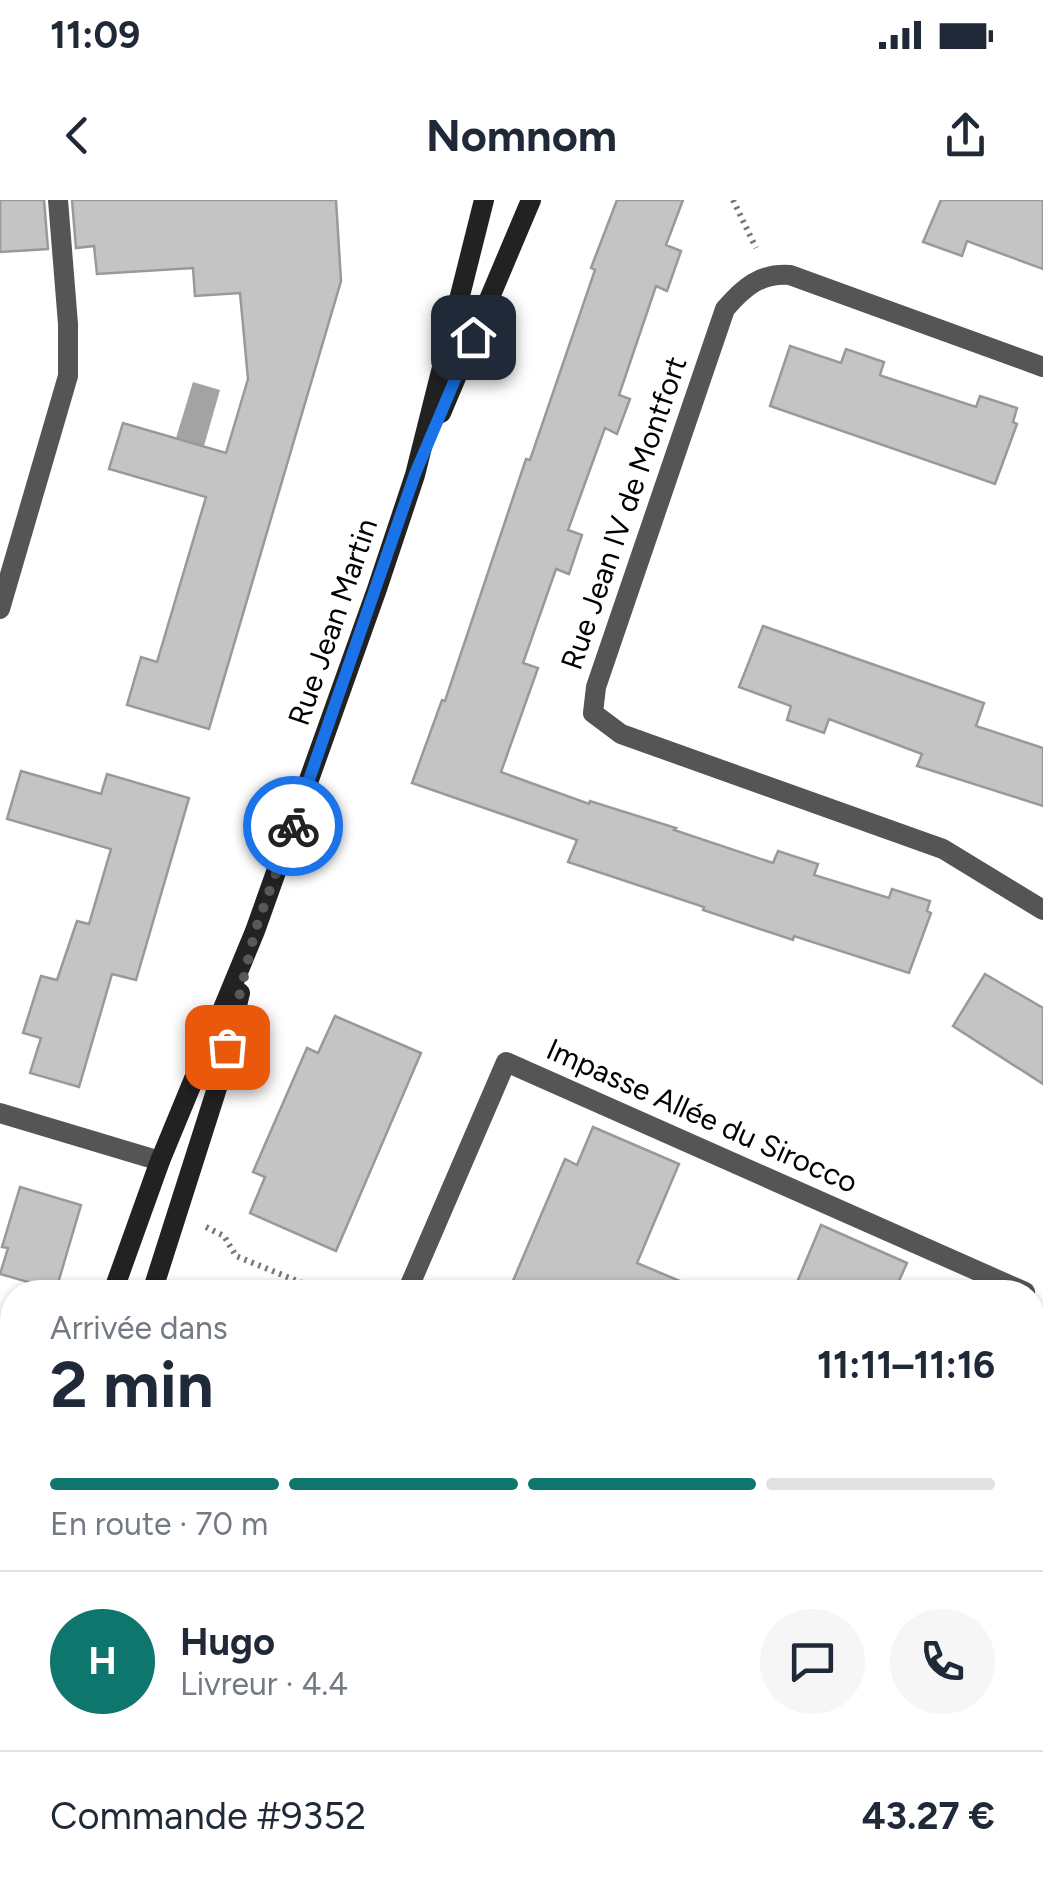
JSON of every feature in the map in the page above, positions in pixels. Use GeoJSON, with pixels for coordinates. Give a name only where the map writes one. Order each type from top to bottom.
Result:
{"type":"FeatureCollection","features":[{"type":"Feature","properties":{"kind":"main road","name":"Rue Jean Martin"},"geometry":{"type":"LineString","coordinates":[[415,474],[484,200]]}},
{"type":"Feature","properties":{"kind":"main road","name":"Rue Jean Martin"},"geometry":{"type":"LineString","coordinates":[[117,1280],[160,1161],[255,931],[415,474],[532,200]]}},
{"type":"Feature","properties":{"kind":"main road"},"geometry":{"type":"LineString","coordinates":[[156,1280],[218,1085],[255,931]]}},
{"type":"Feature","properties":{"kind":"street"},"geometry":{"type":"LineString","coordinates":[[0,608],[68,376],[58,200]]}},
{"type":"Feature","properties":{"kind":"street"},"geometry":{"type":"LineString","coordinates":[[768,273],[790,275],[1043,366]]}},
{"type":"Feature","properties":{"kind":"street","name":"Rue Jean IV de Montfort"},"geometry":{"type":"LineString","coordinates":[[768,273],[742,290],[725,308],[596,687],[593,713],[621,734],[943,849],[1043,910]]}},
{"type":"Feature","properties":{"kind":"street","name":"Impasse Allée du Sirocco"},"geometry":{"type":"LineString","coordinates":[[412,1280],[506,1062],[975,1280]]}},
{"type":"Feature","properties":{"kind":"street"},"geometry":{"type":"LineString","coordinates":[[0,1113],[160,1161]]}},
{"type":"Feature","properties":{"kind":"path"},"geometry":{"type":"LineString","coordinates":[[733,200],[768,273]]}},
{"type":"Feature","properties":{"kind":"path"},"geometry":{"type":"LineString","coordinates":[[205,1227],[224,1236],[236,1256],[295,1280]]}},
{"type":"Feature","properties":{"kind":"shaded area"},"geometry":{"type":"Polygon","coordinates":[[[193,382],[220,390],[204,446],[176,438],[193,382]]]}},
{"type":"Feature","properties":{"kind":"building"},"geometry":{"type":"Polygon","coordinates":[[[0,200],[44,200],[48,249],[0,252],[0,200]]]}},
{"type":"Feature","properties":{"kind":"building"},"geometry":{"type":"Polygon","coordinates":[[[72,200],[336,200],[341,281],[209,729],[127,705],[141,657],[157,662],[206,497],[109,469],[123,423],[226,453],[248,379],[240,293],[195,296],[193,268],[97,274],[94,246],[76,248],[72,200]]]}},
{"type":"Feature","properties":{"kind":"building"},"geometry":{"type":"Polygon","coordinates":[[[617,200],[683,200],[666,245],[681,251],[667,291],[656,286],[619,395],[630,399],[617,434],[605,428],[568,530],[582,535],[569,574],[556,569],[523,663],[538,668],[501,772],[773,863],[778,851],[818,864],[814,875],[889,898],[892,889],[930,901],[927,911],[931,913],[909,973],[794,936],[793,940],[568,862],[577,840],[412,783],[442,700],[445,701],[526,459],[530,460],[595,270],[591,268],[617,200]]]}},
{"type":"Feature","properties":{"kind":"building"},"geometry":{"type":"Polygon","coordinates":[[[941,200],[1043,200],[1043,269],[967,241],[962,256],[923,242],[941,200]]]}},
{"type":"Feature","properties":{"kind":"building"},"geometry":{"type":"Polygon","coordinates":[[[790,346],[841,363],[846,349],[884,362],[882,376],[976,407],[980,396],[1017,408],[1013,422],[1017,424],[995,484],[770,406],[790,346]]]}},
{"type":"Feature","properties":{"kind":"building"},"geometry":{"type":"Polygon","coordinates":[[[763,626],[984,703],[976,726],[1043,748],[1043,806],[917,766],[922,754],[829,719],[824,733],[787,720],[791,706],[739,687],[763,626]]]}},
{"type":"Feature","properties":{"kind":"building"},"geometry":{"type":"Polygon","coordinates":[[[21,771],[101,794],[107,774],[189,798],[136,980],[112,974],[79,1087],[30,1073],[41,1038],[23,1033],[41,976],[57,980],[77,921],[89,924],[111,849],[7,819],[21,771]]]}},
{"type":"Feature","properties":{"kind":"building"},"geometry":{"type":"Polygon","coordinates":[[[985,974],[1043,1008],[1043,1084],[953,1026],[985,974]]]}},
{"type":"Feature","properties":{"kind":"building"},"geometry":{"type":"Polygon","coordinates":[[[335,1016],[421,1053],[336,1251],[250,1213],[265,1177],[253,1172],[307,1048],[318,1053],[335,1016]]]}},
{"type":"Feature","properties":{"kind":"building"},"geometry":{"type":"Polygon","coordinates":[[[593,1127],[679,1164],[637,1263],[677,1280],[513,1280],[565,1159],[577,1165],[593,1127]]]}},
{"type":"Feature","properties":{"kind":"building"},"geometry":{"type":"Polygon","coordinates":[[[20,1187],[81,1205],[59,1280],[21,1280],[0,1274],[8,1248],[2,1247],[20,1187]]]}},
{"type":"Feature","properties":{"kind":"building"},"geometry":{"type":"Polygon","coordinates":[[[821,1225],[907,1263],[899,1280],[798,1280],[821,1225]]]}},
{"type":"Feature","properties":{"kind":"way so far"},"geometry":{"type":"LineString","coordinates":[[227,1047],[255,931],[293,826]]}},
{"type":"Feature","properties":{"kind":"route"},"geometry":{"type":"LineString","coordinates":[[293,826],[415,474],[473,337]]}}]}
